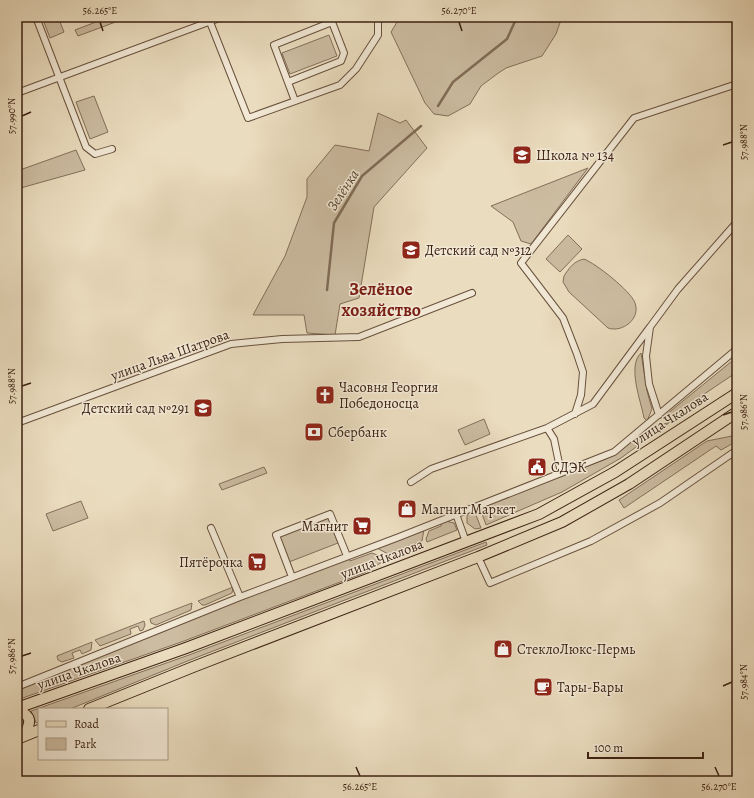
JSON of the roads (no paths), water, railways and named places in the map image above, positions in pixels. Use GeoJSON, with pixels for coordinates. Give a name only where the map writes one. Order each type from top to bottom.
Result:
{"type":"FeatureCollection","features":[{"type":"Feature","properties":{"kind":"main road","name":"улица Чкалова"},"geometry":{"type":"LineString","coordinates":[[17,709],[186,648],[539,514],[571,498],[615,472],[737,393]]}},
{"type":"Feature","properties":{"kind":"main road"},"geometry":{"type":"LineString","coordinates":[[91,708],[193,667],[478,557],[562,522],[629,484],[737,412]]}},
{"type":"Feature","properties":{"kind":"main road"},"geometry":{"type":"LineString","coordinates":[[17,709],[29,718],[30,725],[20,737]]}},
{"type":"Feature","properties":{"kind":"main road"},"geometry":{"type":"LineString","coordinates":[[20,737],[38,730]]}},
{"type":"Feature","properties":{"kind":"street"},"geometry":{"type":"LineString","coordinates":[[36,17],[58,78],[86,147],[95,154],[112,150]]}},
{"type":"Feature","properties":{"kind":"street"},"geometry":{"type":"LineString","coordinates":[[17,93],[209,19],[222,17]]}},
{"type":"Feature","properties":{"kind":"street"},"geometry":{"type":"LineString","coordinates":[[209,19],[248,118],[340,85],[350,78],[378,36],[378,17]]}},
{"type":"Feature","properties":{"kind":"street"},"geometry":{"type":"LineString","coordinates":[[288,82],[341,61],[344,53],[332,22],[274,45],[295,101]]}},
{"type":"Feature","properties":{"kind":"street"},"geometry":{"type":"LineString","coordinates":[[575,414],[581,395],[583,372],[577,354],[563,318],[521,263],[634,118],[737,84]]}},
{"type":"Feature","properties":{"kind":"street","name":"улица Чкалова"},"geometry":{"type":"LineString","coordinates":[[659,414],[649,384],[646,356],[650,327],[678,289],[737,222]]}},
{"type":"Feature","properties":{"kind":"street","name":"улица Льва Шатрова"},"geometry":{"type":"LineString","coordinates":[[17,424],[231,344],[282,339],[359,337],[472,293]]}},
{"type":"Feature","properties":{"kind":"street"},"geometry":{"type":"LineString","coordinates":[[411,482],[431,470],[548,428],[593,404],[650,327]]}},
{"type":"Feature","properties":{"kind":"street"},"geometry":{"type":"LineString","coordinates":[[17,687],[240,597],[614,452],[737,349]]}},
{"type":"Feature","properties":{"kind":"street"},"geometry":{"type":"LineString","coordinates":[[548,428],[554,440],[561,473]]}},
{"type":"Feature","properties":{"kind":"street"},"geometry":{"type":"LineString","coordinates":[[478,557],[490,583],[591,541],[660,503],[737,450]]}},
{"type":"Feature","properties":{"kind":"street"},"geometry":{"type":"LineString","coordinates":[[292,577],[276,535],[330,514],[347,556]]}},
{"type":"Feature","properties":{"kind":"street"},"geometry":{"type":"LineString","coordinates":[[456,514],[466,542]]}},
{"type":"Feature","properties":{"kind":"street"},"geometry":{"type":"LineString","coordinates":[[211,528],[240,597]]}},
{"type":"Feature","properties":{"kind":"waterway","name":"Зелёнка"},"geometry":{"type":"LineString","coordinates":[[438,106],[453,82],[507,39],[517,17]]}},
{"type":"Feature","properties":{"kind":"waterway","name":"Зелёнка"},"geometry":{"type":"LineString","coordinates":[[327,290],[334,223],[362,176],[421,126]]}},
{"type":"Feature","properties":{"kind":"place","name":"Школа № 134"},"geometry":{"type":"Point","coordinates":[522,155]}},
{"type":"Feature","properties":{"kind":"place","name":"Детский сад №312"},"geometry":{"type":"Point","coordinates":[411,250]}},
{"type":"Feature","properties":{"kind":"place","name":"Часовня Георгия Победоносца"},"geometry":{"type":"Point","coordinates":[325,395]}},
{"type":"Feature","properties":{"kind":"place","name":"Детский сад №291"},"geometry":{"type":"Point","coordinates":[203,408]}},
{"type":"Feature","properties":{"kind":"place","name":"Сбербанк"},"geometry":{"type":"Point","coordinates":[314,432]}},
{"type":"Feature","properties":{"kind":"place","name":"СДЭК"},"geometry":{"type":"Point","coordinates":[537,467]}},
{"type":"Feature","properties":{"kind":"place","name":"Магнит Маркет"},"geometry":{"type":"Point","coordinates":[407,509]}},
{"type":"Feature","properties":{"kind":"place","name":"Магнит"},"geometry":{"type":"Point","coordinates":[362,526]}},
{"type":"Feature","properties":{"kind":"place","name":"Пятёрочка"},"geometry":{"type":"Point","coordinates":[257,562]}},
{"type":"Feature","properties":{"kind":"place","name":"СтеклоЛюкс-Пермь"},"geometry":{"type":"Point","coordinates":[503,649]}},
{"type":"Feature","properties":{"kind":"place","name":"Тары-Бары"},"geometry":{"type":"Point","coordinates":[543,687]}},
{"type":"Feature","properties":{"kind":"district","name":"Зелёное хозяйство"},"geometry":{"type":"Point","coordinates":[381,299]}}]}
